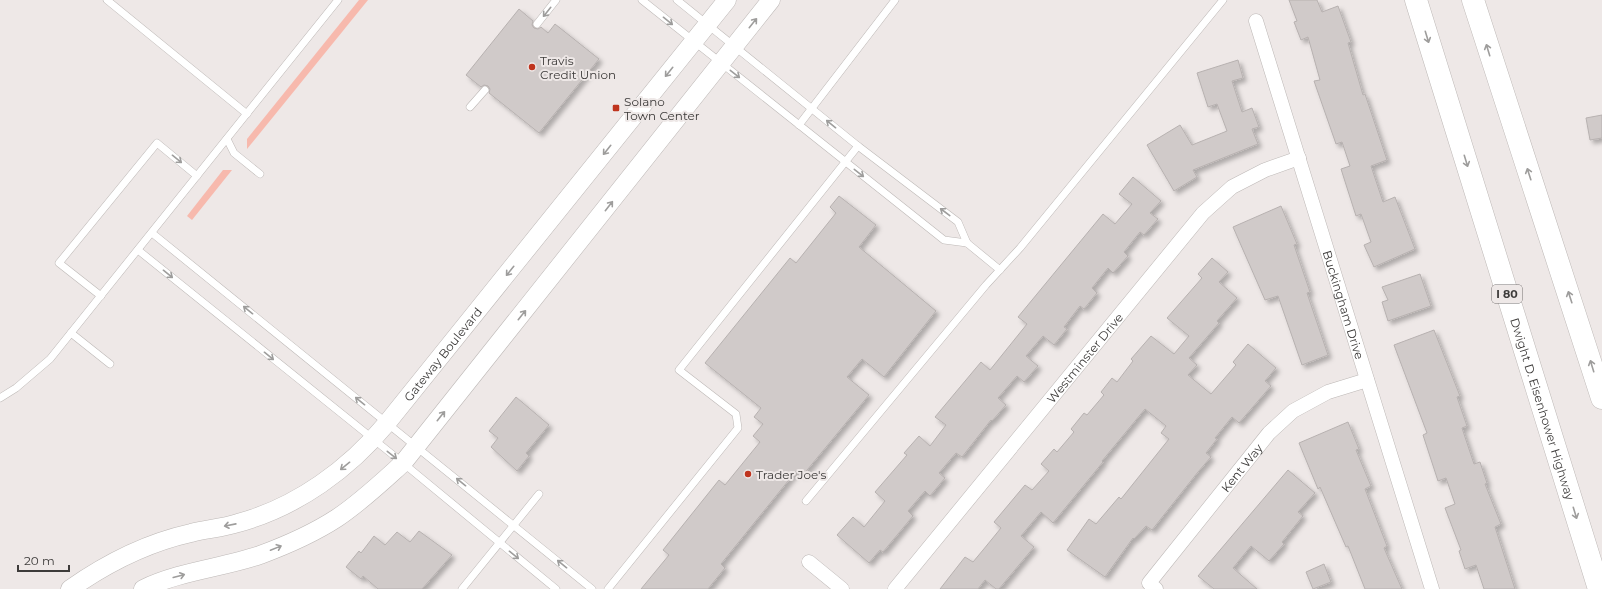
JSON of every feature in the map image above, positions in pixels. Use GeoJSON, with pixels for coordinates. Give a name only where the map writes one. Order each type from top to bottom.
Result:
{"type":"FeatureCollection","features":[{"type":"Feature","properties":{"kind":"highway","name":"Dwight D. Eisenhower Highway"},"geometry":{"type":"LineString","coordinates":[[1416,0],[1599,589]]}},
{"type":"Feature","properties":{"kind":"highway"},"geometry":{"type":"LineString","coordinates":[[1473,0],[1602,398]]}},
{"type":"Feature","properties":{"kind":"street","name":"Gateway Boulevard"},"geometry":{"type":"LineString","coordinates":[[70,589],[95,572],[122,557],[150,545],[190,533],[238,524],[272,511],[315,489],[348,464],[373,440],[387,423],[727,0]]}},
{"type":"Feature","properties":{"kind":"street"},"geometry":{"type":"LineString","coordinates":[[143,589],[161,580],[259,555],[302,537],[343,513],[367,496],[403,463],[722,64],[771,0]]}},
{"type":"Feature","properties":{"kind":"street","name":"Buckingham Drive"},"geometry":{"type":"LineString","coordinates":[[1256,21],[1432,589]]}},
{"type":"Feature","properties":{"kind":"street","name":"Westminster Drive"},"geometry":{"type":"LineString","coordinates":[[895,589],[1203,213],[1232,187],[1265,170],[1299,158]]}},
{"type":"Feature","properties":{"kind":"street","name":"Kent Way"},"geometry":{"type":"LineString","coordinates":[[1156,589],[1149,583],[1269,433],[1293,411],[1328,392],[1367,380]]}},
{"type":"Feature","properties":{"kind":"street"},"geometry":{"type":"LineString","coordinates":[[809,562],[842,589]]}},
{"type":"Feature","properties":{"kind":"lane"},"geometry":{"type":"LineString","coordinates":[[107,0],[247,114]]}},
{"type":"Feature","properties":{"kind":"lane"},"geometry":{"type":"LineString","coordinates":[[0,398],[16,388],[50,359],[338,0]]}},
{"type":"Feature","properties":{"kind":"lane"},"geometry":{"type":"LineString","coordinates":[[537,24],[556,0]]}},
{"type":"Feature","properties":{"kind":"lane"},"geometry":{"type":"LineString","coordinates":[[642,0],[944,240],[967,243]]}},
{"type":"Feature","properties":{"kind":"lane"},"geometry":{"type":"LineString","coordinates":[[677,0],[858,146],[958,222],[967,243],[1000,270]]}},
{"type":"Feature","properties":{"kind":"lane"},"geometry":{"type":"LineString","coordinates":[[799,125],[895,0]]}},
{"type":"Feature","properties":{"kind":"lane"},"geometry":{"type":"LineString","coordinates":[[806,500],[1020,248],[1223,0]]}},
{"type":"Feature","properties":{"kind":"lane"},"geometry":{"type":"LineString","coordinates":[[470,107],[484,90]]}},
{"type":"Feature","properties":{"kind":"lane"},"geometry":{"type":"LineString","coordinates":[[226,139],[234,154],[260,174]]}},
{"type":"Feature","properties":{"kind":"lane"},"geometry":{"type":"LineString","coordinates":[[101,296],[59,263],[157,143],[198,176]]}},
{"type":"Feature","properties":{"kind":"lane"},"geometry":{"type":"LineString","coordinates":[[608,589],[738,428],[736,414],[679,370],[858,146]]}},
{"type":"Feature","properties":{"kind":"lane"},"geometry":{"type":"LineString","coordinates":[[152,233],[592,589]]}},
{"type":"Feature","properties":{"kind":"lane"},"geometry":{"type":"LineString","coordinates":[[138,250],[403,463],[556,589]]}},
{"type":"Feature","properties":{"kind":"lane"},"geometry":{"type":"LineString","coordinates":[[71,333],[110,364]]}},
{"type":"Feature","properties":{"kind":"lane"},"geometry":{"type":"LineString","coordinates":[[462,589],[539,494]]}},
{"type":"Feature","properties":{"kind":"shaded area"},"geometry":{"type":"Polygon","coordinates":[[[359,0],[368,0],[247,149],[247,139],[359,0]]]}},
{"type":"Feature","properties":{"kind":"shaded area"},"geometry":{"type":"Polygon","coordinates":[[[223,170],[232,170],[192,220],[187,216],[223,170]]]}},
{"type":"Feature","properties":{"kind":"building"},"geometry":{"type":"Polygon","coordinates":[[[1289,0],[1317,0],[1322,12],[1338,6],[1351,42],[1348,43],[1363,95],[1365,94],[1387,160],[1371,166],[1383,202],[1395,197],[1415,249],[1374,267],[1364,245],[1371,242],[1361,214],[1356,216],[1341,169],[1350,166],[1342,142],[1336,144],[1314,81],[1320,80],[1308,37],[1301,40],[1294,22],[1297,21],[1289,0]]]}},
{"type":"Feature","properties":{"kind":"building","name":"Travis Credit Union"},"geometry":{"type":"Polygon","coordinates":[[[519,9],[533,21],[532,25],[534,28],[538,29],[541,27],[548,33],[555,24],[599,59],[539,133],[489,93],[490,89],[488,86],[484,85],[481,87],[466,75],[519,9]]]}},
{"type":"Feature","properties":{"kind":"building"},"geometry":{"type":"Polygon","coordinates":[[[1238,60],[1243,78],[1232,81],[1242,112],[1252,108],[1259,127],[1252,129],[1258,144],[1193,170],[1197,177],[1174,191],[1147,145],[1180,125],[1192,145],[1227,131],[1217,104],[1208,107],[1197,73],[1238,60]]]}},
{"type":"Feature","properties":{"kind":"building"},"geometry":{"type":"Polygon","coordinates":[[[1602,115],[1602,138],[1590,140],[1586,118],[1602,115]]]}},
{"type":"Feature","properties":{"kind":"building"},"geometry":{"type":"Polygon","coordinates":[[[1133,177],[1161,201],[1150,213],[1158,219],[1144,235],[1140,232],[1124,252],[1128,256],[1113,273],[1108,268],[1092,288],[1097,293],[1084,309],[1080,306],[1064,327],[1067,329],[1054,345],[1043,336],[1026,356],[1038,366],[1024,382],[1017,376],[998,398],[1006,405],[992,421],[991,420],[962,457],[956,453],[939,473],[945,478],[930,496],[925,491],[908,511],[913,516],[883,552],[880,550],[869,563],[837,535],[853,517],[864,527],[885,501],[875,492],[907,455],[904,453],[919,436],[930,446],[946,425],[935,417],[981,362],[990,370],[1027,324],[1018,317],[1103,214],[1115,224],[1132,204],[1119,194],[1133,177]]]}},
{"type":"Feature","properties":{"kind":"building"},"geometry":{"type":"Polygon","coordinates":[[[839,196],[876,225],[859,247],[936,311],[884,377],[862,359],[847,377],[869,395],[803,475],[797,470],[721,564],[725,568],[708,589],[641,589],[669,555],[663,550],[719,480],[725,485],[760,442],[753,436],[763,424],[754,417],[761,408],[705,363],[790,258],[796,263],[836,213],[830,207],[839,196]]]}},
{"type":"Feature","properties":{"kind":"building"},"geometry":{"type":"Polygon","coordinates":[[[1281,206],[1297,244],[1294,245],[1310,292],[1307,293],[1328,355],[1302,365],[1278,296],[1265,300],[1233,227],[1281,206]]]}},
{"type":"Feature","properties":{"kind":"building"},"geometry":{"type":"Polygon","coordinates":[[[1212,258],[1228,272],[1219,282],[1237,298],[1217,321],[1219,323],[1189,358],[1197,365],[1188,375],[1211,394],[1236,365],[1233,362],[1248,344],[1276,368],[1265,381],[1271,386],[1239,423],[1232,417],[1215,438],[1217,439],[1206,453],[1211,457],[1152,530],[1146,526],[1134,539],[1133,538],[1105,577],[1067,550],[1089,519],[1096,524],[1119,497],[1121,499],[1169,439],[1161,433],[1166,426],[1145,409],[1053,523],[1041,512],[1021,536],[1034,547],[999,589],[996,589],[985,580],[978,589],[940,589],[965,557],[973,562],[1001,528],[994,522],[1025,485],[1032,490],[1049,471],[1041,464],[1054,449],[1057,452],[1074,432],[1071,429],[1084,413],[1087,415],[1104,395],[1101,392],[1112,378],[1117,382],[1133,361],[1131,359],[1151,336],[1174,354],[1189,336],[1167,318],[1202,278],[1198,274],[1212,258]]]}},
{"type":"Feature","properties":{"kind":"building"},"geometry":{"type":"Polygon","coordinates":[[[1420,274],[1431,306],[1388,321],[1382,302],[1388,300],[1382,287],[1420,274]]]}},
{"type":"Feature","properties":{"kind":"building"},"geometry":{"type":"Polygon","coordinates":[[[1434,330],[1460,396],[1457,397],[1467,426],[1462,428],[1474,464],[1480,462],[1487,483],[1485,484],[1501,524],[1495,527],[1515,589],[1484,589],[1476,565],[1465,569],[1459,551],[1461,550],[1445,508],[1455,504],[1446,478],[1438,481],[1423,435],[1427,433],[1394,345],[1434,330]]]}},
{"type":"Feature","properties":{"kind":"building"},"geometry":{"type":"Polygon","coordinates":[[[516,397],[549,425],[526,453],[529,456],[517,471],[491,447],[498,438],[489,431],[516,397]]]}},
{"type":"Feature","properties":{"kind":"building"},"geometry":{"type":"Polygon","coordinates":[[[1348,422],[1359,449],[1356,450],[1371,486],[1365,489],[1387,546],[1384,548],[1402,589],[1365,589],[1348,546],[1346,547],[1320,487],[1318,489],[1299,443],[1348,422]]]}},
{"type":"Feature","properties":{"kind":"building"},"geometry":{"type":"Polygon","coordinates":[[[1288,470],[1315,493],[1298,512],[1303,516],[1282,542],[1284,544],[1269,561],[1251,546],[1233,568],[1257,589],[1214,589],[1198,576],[1288,470]]]}},
{"type":"Feature","properties":{"kind":"building"},"geometry":{"type":"Polygon","coordinates":[[[419,531],[452,555],[422,589],[378,589],[363,576],[361,579],[346,567],[359,551],[361,553],[374,536],[385,545],[397,532],[410,542],[419,531]]]}},
{"type":"Feature","properties":{"kind":"building"},"geometry":{"type":"Polygon","coordinates":[[[1324,564],[1331,582],[1313,589],[1306,572],[1324,564]]]}},
{"type":"Feature","properties":{"kind":"place","name":"Travis Credit Union"},"geometry":{"type":"Point","coordinates":[532,67]}},
{"type":"Feature","properties":{"kind":"place","name":"Solano Town Center"},"geometry":{"type":"Point","coordinates":[616,108]}},
{"type":"Feature","properties":{"kind":"place","name":"Trader Joe's"},"geometry":{"type":"Point","coordinates":[748,474]}}]}
